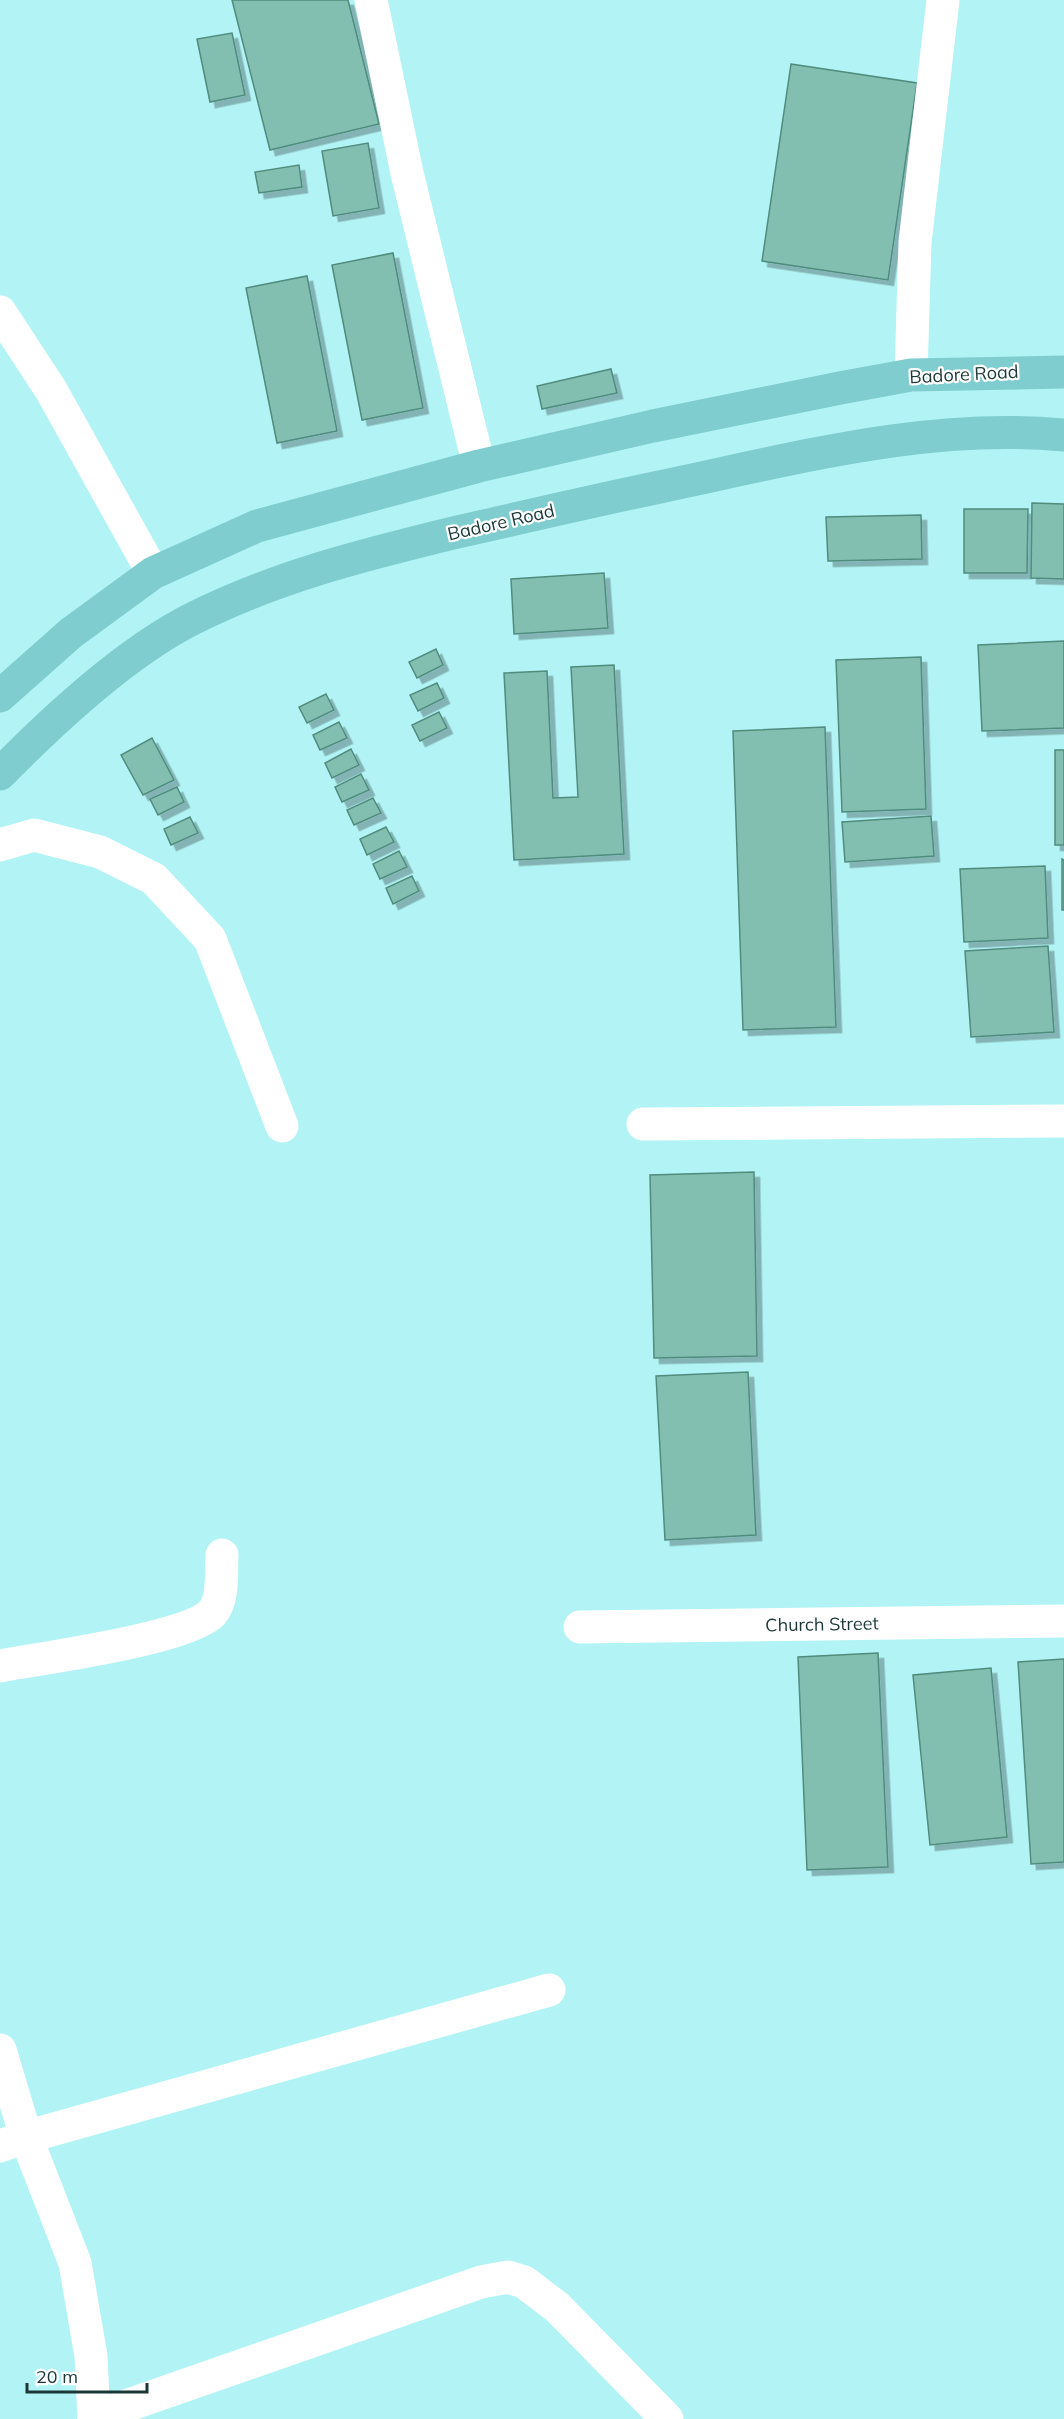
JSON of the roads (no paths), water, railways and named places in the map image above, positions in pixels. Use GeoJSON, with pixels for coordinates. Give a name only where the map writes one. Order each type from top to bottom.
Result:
{"type":"FeatureCollection","features":[{"type":"Feature","properties":{"kind":"main road","name":"Badore Road"},"geometry":{"type":"LineString","coordinates":[[0,696],[71,633],[153,573],[257,526],[478,466],[654,426],[911,375],[1064,372]]}},
{"type":"Feature","properties":{"kind":"main road","name":"Badore Road"},"geometry":{"type":"LineString","coordinates":[[0,774],[42,731],[142,651],[189,620],[290,576],[368,554],[514,519],[833,449],[987,431],[1064,435]]}},
{"type":"Feature","properties":{"kind":"street"},"geometry":{"type":"LineString","coordinates":[[371,0],[407,172],[478,466]]}},
{"type":"Feature","properties":{"kind":"street"},"geometry":{"type":"LineString","coordinates":[[911,375],[915,242],[943,0]]}},
{"type":"Feature","properties":{"kind":"street"},"geometry":{"type":"LineString","coordinates":[[0,312],[51,390],[153,573]]}},
{"type":"Feature","properties":{"kind":"street"},"geometry":{"type":"LineString","coordinates":[[0,845],[34,835],[100,852],[154,879],[210,939],[282,1126]]}},
{"type":"Feature","properties":{"kind":"street"},"geometry":{"type":"LineString","coordinates":[[643,1124],[1064,1121]]}},
{"type":"Feature","properties":{"kind":"street"},"geometry":{"type":"LineString","coordinates":[[0,1666],[165,1635],[194,1626],[213,1612],[220,1595],[222,1555]]}},
{"type":"Feature","properties":{"kind":"street","name":"Church Street"},"geometry":{"type":"LineString","coordinates":[[580,1627],[1064,1621]]}},
{"type":"Feature","properties":{"kind":"street"},"geometry":{"type":"LineString","coordinates":[[13,2142],[549,1990]]}},
{"type":"Feature","properties":{"kind":"street"},"geometry":{"type":"LineString","coordinates":[[0,2050],[13,2142],[75,2263],[91,2356],[94,2418],[480,2282],[508,2277],[518,2279],[557,2307],[667,2419]]}}]}
